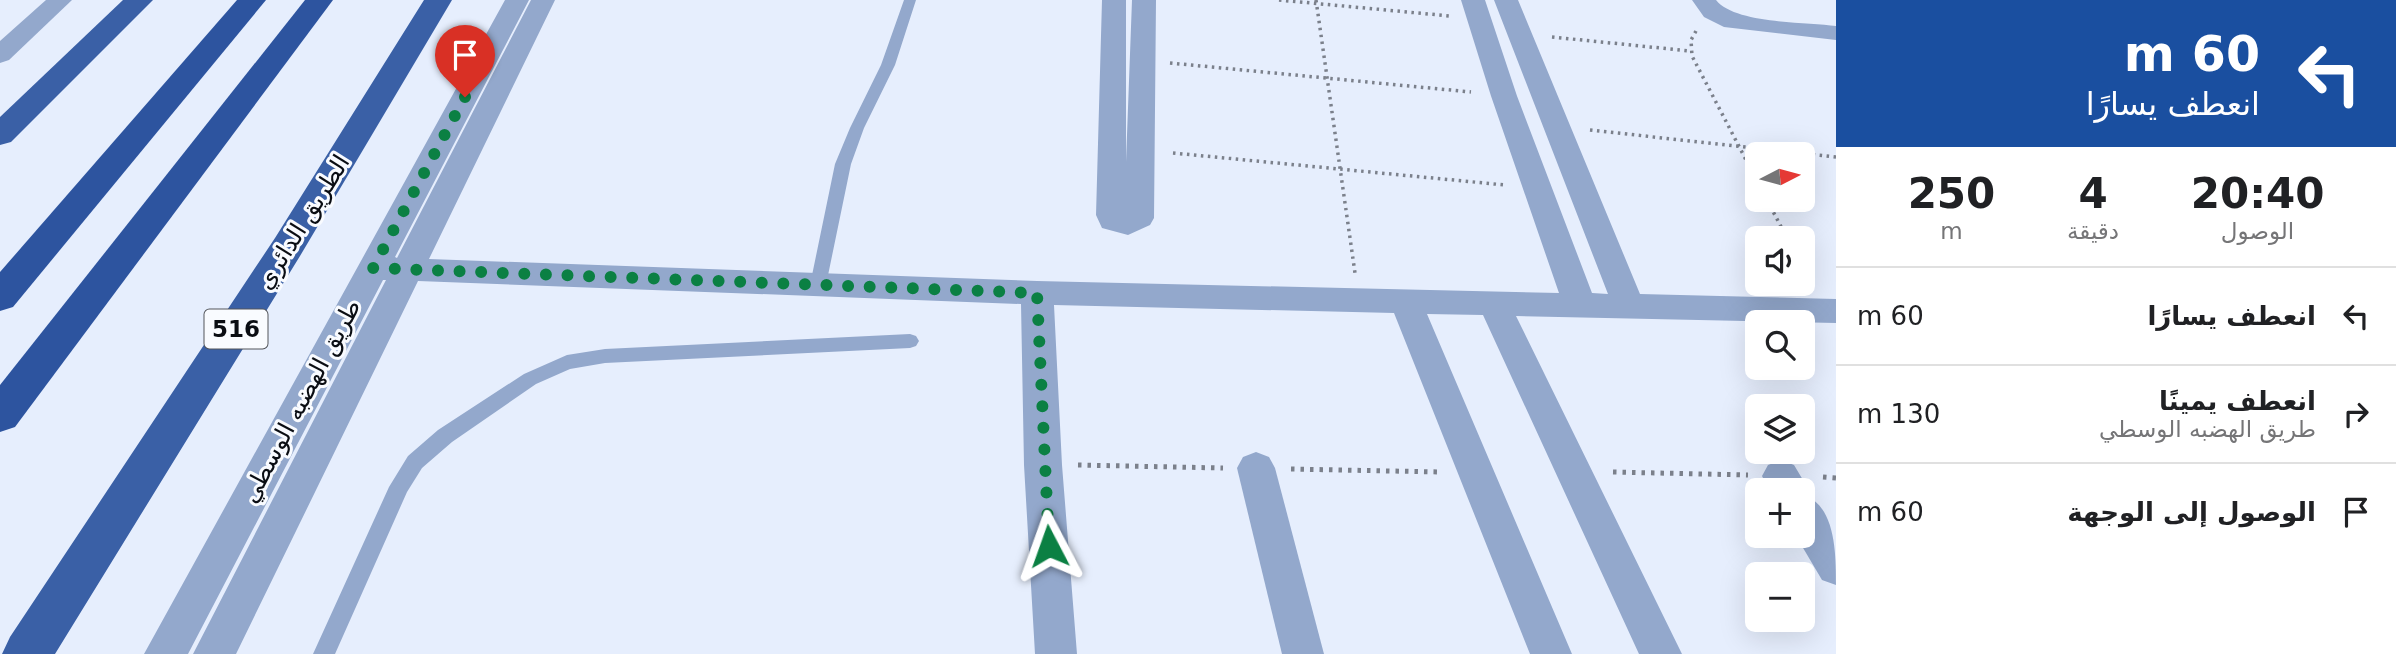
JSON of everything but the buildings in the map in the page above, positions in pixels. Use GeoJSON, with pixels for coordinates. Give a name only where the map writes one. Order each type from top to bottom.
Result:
{"type":"FeatureCollection","features":[{"type":"Feature","properties":{"kind":"highway"},"geometry":{"type":"LineString","coordinates":[[0,135],[139,0]]}},
{"type":"Feature","properties":{"kind":"highway"},"geometry":{"type":"LineString","coordinates":[[0,297],[252,0]]}},
{"type":"Feature","properties":{"kind":"highway"},"geometry":{"type":"LineString","coordinates":[[0,415],[319,0]]}},
{"type":"Feature","properties":{"kind":"highway","name":"الطريق الدائري"},"geometry":{"type":"LineString","coordinates":[[27,654],[323,191],[438,0]]}},
{"type":"Feature","properties":{"kind":"street"},"geometry":{"type":"LineString","coordinates":[[0,55],[60,0]]}},
{"type":"Feature","properties":{"kind":"street","name":"طريق الهضبه الوسطي"},"geometry":{"type":"LineString","coordinates":[[165,654],[517,0]]}},
{"type":"Feature","properties":{"kind":"street","name":"طريق الهضبه الوسطي"},"geometry":{"type":"LineString","coordinates":[[214,654],[543,0]]}},
{"type":"Feature","properties":{"kind":"street"},"geometry":{"type":"LineString","coordinates":[[1114,0],[1111,215],[1121,225],[1135,223],[1139,218],[1144,0]]}},
{"type":"Feature","properties":{"kind":"street"},"geometry":{"type":"LineString","coordinates":[[1506,0],[1629,307]]}},
{"type":"Feature","properties":{"kind":"street"},"geometry":{"type":"LineString","coordinates":[[1704,0],[1722,19],[1836,33]]}},
{"type":"Feature","properties":{"kind":"street"},"geometry":{"type":"LineString","coordinates":[[1477,15],[1518,32]]}},
{"type":"Feature","properties":{"kind":"street"},"geometry":{"type":"LineString","coordinates":[[1477,15],[1580,306]]}},
{"type":"Feature","properties":{"kind":"street"},"geometry":{"type":"LineString","coordinates":[[1516,130],[1558,131]]}},
{"type":"Feature","properties":{"kind":"street"},"geometry":{"type":"LineString","coordinates":[[373,268],[1037,293],[1836,311]]}},
{"type":"Feature","properties":{"kind":"street"},"geometry":{"type":"LineString","coordinates":[[1037,293],[1043,465],[1056,654]]}},
{"type":"Feature","properties":{"kind":"street"},"geometry":{"type":"LineString","coordinates":[[1406,302],[1551,654]]}},
{"type":"Feature","properties":{"kind":"street"},"geometry":{"type":"LineString","coordinates":[[1494,304],[1661,654]]}},
{"type":"Feature","properties":{"kind":"street"},"geometry":{"type":"LineString","coordinates":[[1256,468],[1303,654]]}},
{"type":"Feature","properties":{"kind":"street"},"geometry":{"type":"LineString","coordinates":[[1815,532],[1836,567]]}},
{"type":"Feature","properties":{"kind":"lane"},"geometry":{"type":"LineString","coordinates":[[818,285],[843,164],[857,128],[888,65],[910,0]]}},
{"type":"Feature","properties":{"kind":"lane"},"geometry":{"type":"LineString","coordinates":[[324,654],[406,474],[429,448],[530,379],[567,362],[605,355],[910,341]]}},
{"type":"Feature","properties":{"kind":"path"},"geometry":{"type":"LineString","coordinates":[[1279,0],[1477,15]]}},
{"type":"Feature","properties":{"kind":"path"},"geometry":{"type":"LineString","coordinates":[[1316,2],[1359,301]]}},
{"type":"Feature","properties":{"kind":"path"},"geometry":{"type":"LineString","coordinates":[[1722,19],[1697,30],[1691,40],[1690,51],[1745,158]]}},
{"type":"Feature","properties":{"kind":"path"},"geometry":{"type":"LineString","coordinates":[[1518,32],[1690,51]]}},
{"type":"Feature","properties":{"kind":"path"},"geometry":{"type":"LineString","coordinates":[[1142,61],[1504,96]]}},
{"type":"Feature","properties":{"kind":"path"},"geometry":{"type":"LineString","coordinates":[[1558,131],[1836,156]]}},
{"type":"Feature","properties":{"kind":"path"},"geometry":{"type":"LineString","coordinates":[[1140,150],[1538,188]]}},
{"type":"Feature","properties":{"kind":"path"},"geometry":{"type":"LineString","coordinates":[[1573,471],[1745,481]]}},
{"type":"Feature","properties":{"kind":"path"},"geometry":{"type":"LineString","coordinates":[[1815,480],[1836,478]]}},
{"type":"Feature","properties":{"kind":"route"},"geometry":{"type":"LineString","coordinates":[[465,97],[373,268],[1037,293],[1043,465],[1049,546]]}}]}
